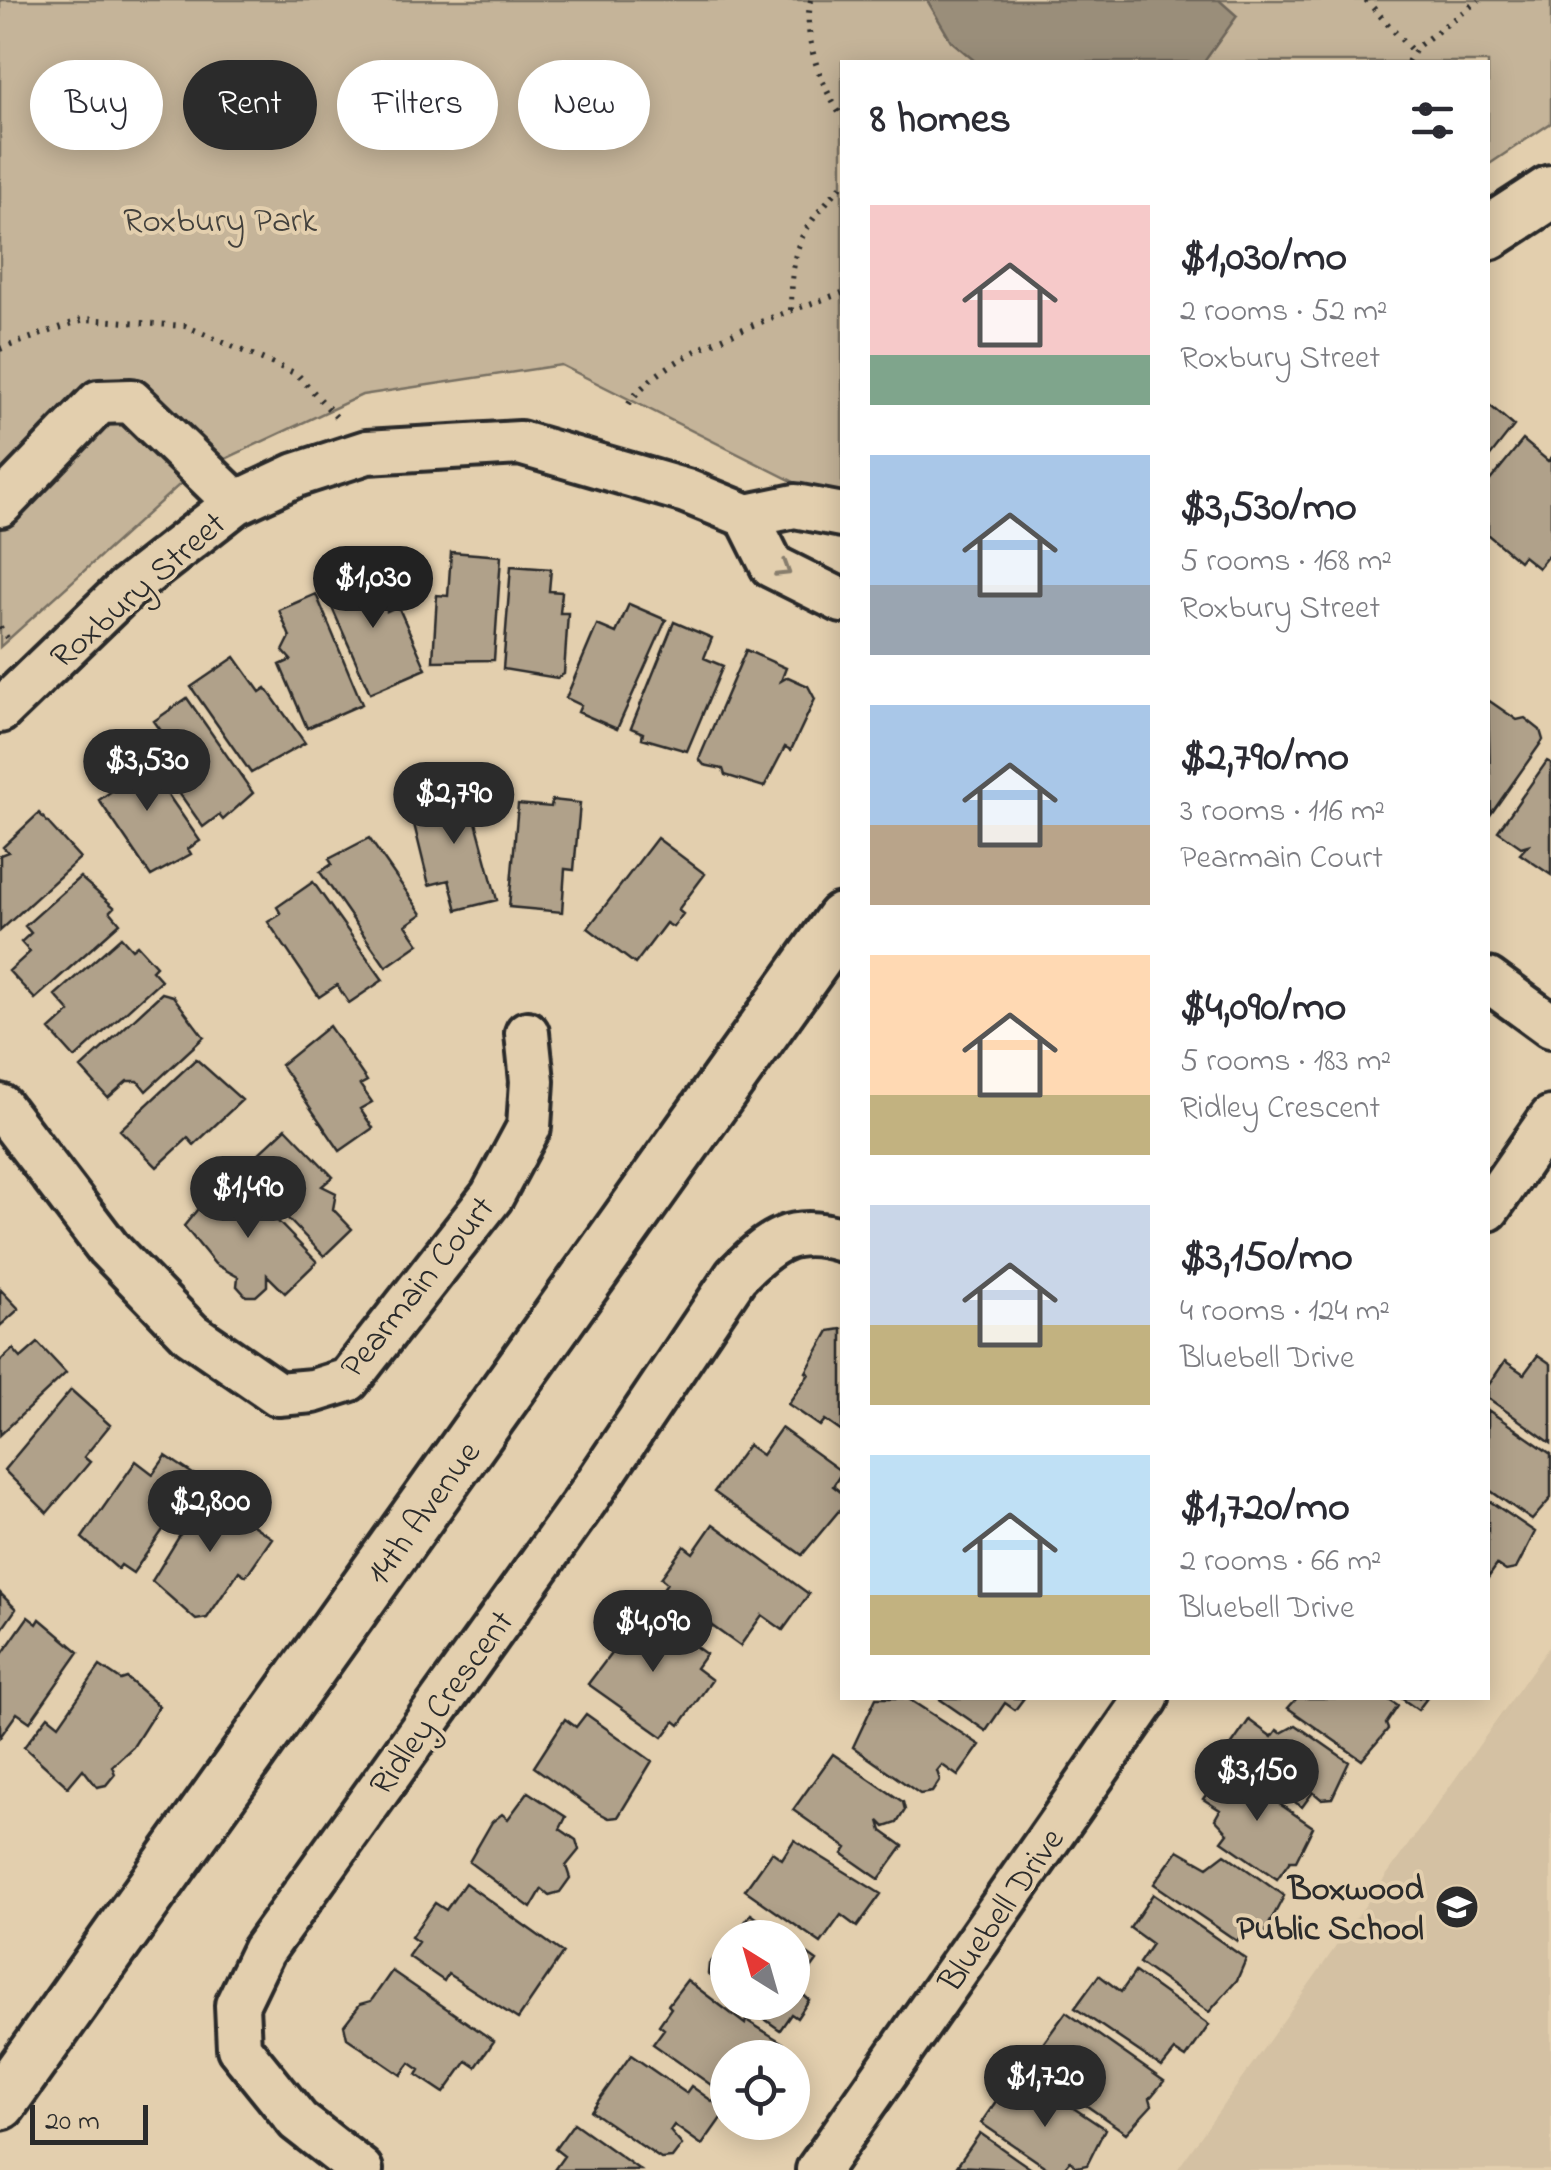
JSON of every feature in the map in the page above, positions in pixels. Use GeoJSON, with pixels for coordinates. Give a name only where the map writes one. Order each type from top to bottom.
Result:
{"type":"FeatureCollection","features":[{"type":"Feature","properties":{"kind":"main road"},"geometry":{"type":"LineString","coordinates":[[1490,232],[1551,192]]}},
{"type":"Feature","properties":{"kind":"main road","name":"14th Avenue"},"geometry":{"type":"LineString","coordinates":[[0,2103],[840,923]]}},
{"type":"Feature","properties":{"kind":"street"},"geometry":{"type":"LineString","coordinates":[[0,504],[99,402],[131,401],[236,503]]}},
{"type":"Feature","properties":{"kind":"street","name":"Roxbury Street"},"geometry":{"type":"LineString","coordinates":[[0,711],[125,590],[236,503],[296,474],[367,452],[520,443],[686,492],[747,516]]}},
{"type":"Feature","properties":{"kind":"street"},"geometry":{"type":"LineString","coordinates":[[840,515],[795,506],[747,516],[772,566],[840,601]]}},
{"type":"Feature","properties":{"kind":"street"},"geometry":{"type":"LineString","coordinates":[[1490,981],[1551,1026]]}},
{"type":"Feature","properties":{"kind":"street","name":"Pearmain Court"},"geometry":{"type":"LineString","coordinates":[[0,1106],[108,1248],[191,1334],[278,1394],[313,1391],[348,1380],[492,1196],[529,1127],[532,1081],[527,1033]]}},
{"type":"Feature","properties":{"kind":"street"},"geometry":{"type":"LineString","coordinates":[[1490,1207],[1551,1118]]}},
{"type":"Feature","properties":{"kind":"street","name":"Ridley Crescent"},"geometry":{"type":"LineString","coordinates":[[362,2170],[298,2121],[238,2048],[237,2005],[263,1950],[585,1500],[736,1276],[761,1250],[797,1231],[840,1240]]}},
{"type":"Feature","properties":{"kind":"street","name":"Bluebell Drive"},"geometry":{"type":"LineString","coordinates":[[818,2170],[1147,1700]]}},
{"type":"Feature","properties":{"kind":"path"},"geometry":{"type":"LineString","coordinates":[[811,0],[806,23],[828,96],[840,115]]}},
{"type":"Feature","properties":{"kind":"path"},"geometry":{"type":"LineString","coordinates":[[1366,0],[1413,52]]}},
{"type":"Feature","properties":{"kind":"path"},"geometry":{"type":"LineString","coordinates":[[1409,60],[1413,52],[1479,0]]}},
{"type":"Feature","properties":{"kind":"path"},"geometry":{"type":"LineString","coordinates":[[791,310],[792,255],[808,223],[840,187]]}},
{"type":"Feature","properties":{"kind":"path"},"geometry":{"type":"LineString","coordinates":[[629,404],[637,390],[696,351],[791,310],[840,295]]}},
{"type":"Feature","properties":{"kind":"path"},"geometry":{"type":"LineString","coordinates":[[0,350],[84,319],[185,326],[298,374],[367,452]]}},
{"type":"Feature","properties":{"kind":"shaded area"},"geometry":{"type":"Polygon","coordinates":[[[927,0],[1219,0],[1237,16],[1205,60],[974,60],[951,41],[927,0]]]}},
{"type":"Feature","properties":{"kind":"shaded area","name":"Boxwood Public School"},"geometry":{"type":"Polygon","coordinates":[[[1551,1644],[1551,2170],[1177,2170],[1551,1644]]]}},
{"type":"Feature","properties":{"kind":"green space","name":"Roxbury Park"},"geometry":{"type":"Polygon","coordinates":[[[0,0],[1551,0],[1551,123],[1490,164],[1490,60],[840,60],[840,505],[561,365],[362,395],[189,476],[0,647],[0,0]]]}},
{"type":"Feature","properties":{"kind":"building"},"geometry":{"type":"Polygon","coordinates":[[[1490,406],[1514,426],[1490,456],[1490,406]]]}},
{"type":"Feature","properties":{"kind":"building"},"geometry":{"type":"Polygon","coordinates":[[[1523,440],[1548,461],[1551,458],[1551,552],[1538,568],[1523,556],[1519,561],[1490,537],[1490,481],[1523,440]]]}},
{"type":"Feature","properties":{"kind":"building"},"geometry":{"type":"Polygon","coordinates":[[[451,552],[501,556],[494,660],[433,661],[437,595],[448,596],[451,552]]]}},
{"type":"Feature","properties":{"kind":"building"},"geometry":{"type":"Polygon","coordinates":[[[511,566],[551,569],[549,591],[562,592],[560,613],[568,613],[564,674],[557,678],[503,669],[511,566]]]}},
{"type":"Feature","properties":{"kind":"building"},"geometry":{"type":"Polygon","coordinates":[[[360,567],[372,593],[387,599],[387,611],[398,606],[426,669],[370,693],[321,583],[360,567]]]}},
{"type":"Feature","properties":{"kind":"building"},"geometry":{"type":"Polygon","coordinates":[[[316,594],[362,704],[307,728],[280,665],[291,660],[283,651],[290,637],[279,610],[316,594]]]}},
{"type":"Feature","properties":{"kind":"building"},"geometry":{"type":"Polygon","coordinates":[[[629,604],[666,620],[617,729],[578,712],[581,705],[566,698],[597,625],[616,633],[629,604]]]}},
{"type":"Feature","properties":{"kind":"building"},"geometry":{"type":"Polygon","coordinates":[[[674,622],[712,638],[704,658],[723,666],[687,751],[642,738],[643,733],[631,728],[674,622]]]}},
{"type":"Feature","properties":{"kind":"building"},"geometry":{"type":"Polygon","coordinates":[[[746,650],[786,668],[781,681],[788,677],[808,686],[815,699],[791,750],[785,747],[764,787],[725,775],[723,769],[704,765],[699,759],[746,650]]]}},
{"type":"Feature","properties":{"kind":"building"},"geometry":{"type":"Polygon","coordinates":[[[235,657],[260,692],[266,688],[305,743],[251,773],[191,687],[235,657]]]}},
{"type":"Feature","properties":{"kind":"building"},"geometry":{"type":"Polygon","coordinates":[[[187,698],[253,793],[223,820],[219,815],[203,827],[161,767],[167,763],[161,754],[172,746],[154,721],[187,698]]]}},
{"type":"Feature","properties":{"kind":"building"},"geometry":{"type":"Polygon","coordinates":[[[1490,701],[1517,720],[1525,718],[1540,730],[1543,740],[1491,814],[1490,701]]]}},
{"type":"Feature","properties":{"kind":"building"},"geometry":{"type":"Polygon","coordinates":[[[135,747],[200,841],[188,849],[191,854],[151,876],[99,800],[116,788],[103,768],[135,747]]]}},
{"type":"Feature","properties":{"kind":"building"},"geometry":{"type":"Polygon","coordinates":[[[1547,761],[1551,763],[1551,875],[1520,854],[1528,845],[1521,847],[1498,831],[1547,761]]]}},
{"type":"Feature","properties":{"kind":"building"},"geometry":{"type":"Polygon","coordinates":[[[466,785],[497,900],[457,910],[449,880],[429,885],[410,808],[426,804],[424,795],[466,785]]]}},
{"type":"Feature","properties":{"kind":"building"},"geometry":{"type":"Polygon","coordinates":[[[552,800],[580,803],[574,870],[565,869],[562,912],[509,907],[518,804],[551,807],[552,800]]]}},
{"type":"Feature","properties":{"kind":"building"},"geometry":{"type":"Polygon","coordinates":[[[39,813],[80,858],[0,931],[0,855],[8,852],[3,847],[39,813]]]}},
{"type":"Feature","properties":{"kind":"building"},"geometry":{"type":"Polygon","coordinates":[[[369,838],[422,914],[406,925],[419,944],[386,967],[320,872],[332,864],[329,859],[369,838]]]}},
{"type":"Feature","properties":{"kind":"building"},"geometry":{"type":"Polygon","coordinates":[[[657,838],[705,874],[678,910],[683,914],[673,927],[666,923],[635,964],[588,928],[657,838]]]}},
{"type":"Feature","properties":{"kind":"building"},"geometry":{"type":"Polygon","coordinates":[[[80,877],[114,907],[110,911],[120,923],[35,999],[9,971],[30,952],[21,942],[31,933],[25,926],[80,877]]]}},
{"type":"Feature","properties":{"kind":"building"},"geometry":{"type":"Polygon","coordinates":[[[313,882],[383,980],[349,1003],[337,985],[319,997],[268,922],[281,914],[277,907],[313,882]]]}},
{"type":"Feature","properties":{"kind":"building"},"geometry":{"type":"Polygon","coordinates":[[[121,937],[132,949],[137,945],[156,966],[152,970],[161,980],[75,1058],[50,1030],[70,1012],[55,995],[121,937]]]}},
{"type":"Feature","properties":{"kind":"building"},"geometry":{"type":"Polygon","coordinates":[[[162,993],[173,996],[204,1037],[146,1091],[138,1081],[127,1081],[108,1098],[81,1068],[162,993]]]}},
{"type":"Feature","properties":{"kind":"building"},"geometry":{"type":"Polygon","coordinates":[[[329,1026],[367,1081],[360,1085],[372,1102],[360,1109],[373,1128],[340,1151],[281,1065],[329,1026]]]}},
{"type":"Feature","properties":{"kind":"building"},"geometry":{"type":"Polygon","coordinates":[[[196,1059],[242,1100],[194,1145],[188,1138],[157,1167],[120,1130],[196,1059]]]}},
{"type":"Feature","properties":{"kind":"building"},"geometry":{"type":"Polygon","coordinates":[[[286,1128],[333,1177],[322,1186],[336,1193],[333,1209],[352,1229],[324,1256],[241,1170],[286,1128]]]}},
{"type":"Feature","properties":{"kind":"building"},"geometry":{"type":"Polygon","coordinates":[[[235,1177],[317,1262],[285,1293],[267,1275],[267,1286],[256,1296],[246,1296],[237,1286],[238,1277],[215,1264],[184,1226],[210,1194],[216,1195],[235,1177]]]}},
{"type":"Feature","properties":{"kind":"building"},"geometry":{"type":"Polygon","coordinates":[[[0,1289],[19,1309],[0,1326],[0,1289]]]}},
{"type":"Feature","properties":{"kind":"building"},"geometry":{"type":"Polygon","coordinates":[[[840,1329],[840,1431],[825,1420],[820,1426],[788,1404],[809,1374],[806,1372],[829,1331],[840,1329]]]}},
{"type":"Feature","properties":{"kind":"building"},"geometry":{"type":"Polygon","coordinates":[[[38,1343],[66,1373],[0,1435],[0,1361],[13,1349],[21,1358],[38,1343]]]}},
{"type":"Feature","properties":{"kind":"building"},"geometry":{"type":"Polygon","coordinates":[[[1538,1355],[1551,1364],[1551,1443],[1490,1399],[1490,1383],[1505,1361],[1524,1374],[1538,1355]]]}},
{"type":"Feature","properties":{"kind":"building"},"geometry":{"type":"Polygon","coordinates":[[[71,1390],[110,1425],[84,1457],[90,1462],[47,1513],[4,1470],[71,1390]]]}},
{"type":"Feature","properties":{"kind":"building"},"geometry":{"type":"Polygon","coordinates":[[[1490,1411],[1551,1454],[1551,1498],[1532,1520],[1490,1490],[1490,1411]]]}},
{"type":"Feature","properties":{"kind":"building"},"geometry":{"type":"Polygon","coordinates":[[[781,1428],[840,1471],[833,1486],[840,1491],[840,1509],[802,1555],[714,1492],[748,1445],[762,1455],[781,1428]]]}},
{"type":"Feature","properties":{"kind":"building"},"geometry":{"type":"Polygon","coordinates":[[[166,1456],[199,1478],[133,1573],[121,1565],[118,1569],[82,1538],[136,1461],[153,1474],[166,1456]]]}},
{"type":"Feature","properties":{"kind":"building"},"geometry":{"type":"Polygon","coordinates":[[[210,1486],[243,1508],[238,1515],[272,1538],[246,1576],[239,1571],[207,1618],[196,1620],[152,1581],[210,1486]]]}},
{"type":"Feature","properties":{"kind":"building"},"geometry":{"type":"Polygon","coordinates":[[[1490,1501],[1535,1532],[1516,1569],[1506,1571],[1497,1565],[1490,1575],[1490,1501]]]}},
{"type":"Feature","properties":{"kind":"building"},"geometry":{"type":"Polygon","coordinates":[[[713,1524],[809,1594],[783,1630],[762,1615],[740,1646],[691,1611],[686,1617],[658,1596],[667,1583],[661,1578],[684,1546],[693,1553],[713,1524]]]}},
{"type":"Feature","properties":{"kind":"building"},"geometry":{"type":"Polygon","coordinates":[[[0,1593],[16,1609],[0,1632],[0,1593]]]}},
{"type":"Feature","properties":{"kind":"building"},"geometry":{"type":"Polygon","coordinates":[[[644,1610],[706,1654],[696,1668],[712,1680],[680,1725],[675,1721],[663,1737],[588,1684],[644,1610]]]}},
{"type":"Feature","properties":{"kind":"building"},"geometry":{"type":"Polygon","coordinates":[[[28,1617],[37,1624],[40,1619],[79,1652],[30,1722],[17,1713],[0,1737],[0,1657],[28,1617]]]}},
{"type":"Feature","properties":{"kind":"building"},"geometry":{"type":"Polygon","coordinates":[[[100,1666],[121,1680],[127,1678],[159,1706],[133,1747],[112,1766],[115,1774],[106,1785],[97,1787],[83,1769],[68,1787],[24,1747],[48,1716],[59,1725],[100,1666]]]}},
{"type":"Feature","properties":{"kind":"building"},"geometry":{"type":"Polygon","coordinates":[[[875,1700],[910,1700],[980,1745],[958,1776],[942,1765],[937,1771],[940,1780],[932,1792],[920,1794],[853,1747],[875,1700]]]}},
{"type":"Feature","properties":{"kind":"building"},"geometry":{"type":"Polygon","coordinates":[[[941,1700],[1022,1700],[1015,1710],[1005,1703],[986,1731],[941,1700]]]}},
{"type":"Feature","properties":{"kind":"building"},"geometry":{"type":"Polygon","coordinates":[[[1295,1700],[1389,1700],[1398,1706],[1386,1724],[1388,1729],[1362,1760],[1288,1708],[1295,1700]]]}},
{"type":"Feature","properties":{"kind":"building"},"geometry":{"type":"Polygon","coordinates":[[[1404,1700],[1426,1700],[1418,1710],[1404,1700]]]}},
{"type":"Feature","properties":{"kind":"building"},"geometry":{"type":"Polygon","coordinates":[[[586,1714],[652,1761],[618,1817],[609,1818],[594,1810],[534,1767],[565,1719],[576,1727],[586,1714]]]}},
{"type":"Feature","properties":{"kind":"building"},"geometry":{"type":"Polygon","coordinates":[[[1249,1720],[1272,1737],[1277,1730],[1281,1733],[1296,1725],[1349,1762],[1332,1798],[1321,1799],[1313,1792],[1302,1807],[1226,1753],[1249,1720]]]}},
{"type":"Feature","properties":{"kind":"building"},"geometry":{"type":"Polygon","coordinates":[[[833,1754],[903,1802],[905,1810],[897,1823],[885,1827],[879,1821],[882,1831],[903,1846],[879,1879],[843,1854],[847,1848],[793,1810],[833,1754]]]}},
{"type":"Feature","properties":{"kind":"building"},"geometry":{"type":"Polygon","coordinates":[[[1226,1767],[1313,1827],[1296,1861],[1290,1861],[1277,1879],[1222,1841],[1228,1833],[1215,1819],[1220,1810],[1203,1799],[1226,1767]]]}},
{"type":"Feature","properties":{"kind":"building"},"geometry":{"type":"Polygon","coordinates":[[[528,1792],[566,1817],[560,1829],[576,1840],[579,1850],[566,1866],[570,1878],[560,1892],[549,1895],[542,1889],[531,1908],[469,1862],[492,1822],[502,1814],[508,1819],[528,1792]]]}},
{"type":"Feature","properties":{"kind":"building"},"geometry":{"type":"Polygon","coordinates":[[[794,1840],[881,1894],[857,1927],[841,1915],[821,1943],[810,1935],[810,1920],[788,1920],[745,1890],[772,1852],[782,1859],[794,1840]]]}},
{"type":"Feature","properties":{"kind":"building"},"geometry":{"type":"Polygon","coordinates":[[[1178,1850],[1208,1867],[1225,1854],[1284,1896],[1265,1932],[1255,1934],[1247,1928],[1237,1941],[1154,1884],[1178,1850]]]}},
{"type":"Feature","properties":{"kind":"building"},"geometry":{"type":"Polygon","coordinates":[[[465,1883],[563,1953],[518,2019],[448,1974],[444,1981],[408,1956],[418,1942],[411,1937],[435,1903],[446,1910],[465,1883]]]}},
{"type":"Feature","properties":{"kind":"building"},"geometry":{"type":"Polygon","coordinates":[[[1153,1894],[1246,1959],[1237,1980],[1209,2012],[1139,1963],[1152,1944],[1130,1928],[1153,1894]]]}},
{"type":"Feature","properties":{"kind":"building"},"geometry":{"type":"Polygon","coordinates":[[[392,1971],[494,2041],[476,2067],[467,2061],[444,2093],[417,2075],[420,2070],[410,2063],[401,2075],[347,2038],[344,2025],[360,2004],[371,2001],[392,1971]]]}},
{"type":"Feature","properties":{"kind":"building"},"geometry":{"type":"Polygon","coordinates":[[[1135,1972],[1209,2025],[1186,2058],[1175,2051],[1162,2067],[1075,2008],[1099,1975],[1121,1992],[1135,1972]]]}},
{"type":"Feature","properties":{"kind":"building"},"geometry":{"type":"Polygon","coordinates":[[[687,1980],[710,1997],[710,2020],[740,2020],[745,2024],[746,2020],[778,2040],[710,2040],[710,2084],[653,2044],[664,2029],[659,2025],[671,2008],[668,2005],[687,1980]]]}},
{"type":"Feature","properties":{"kind":"building"},"geometry":{"type":"Polygon","coordinates":[[[1066,2012],[1164,2081],[1150,2098],[1152,2105],[1126,2133],[1064,2090],[1062,2079],[1072,2066],[1042,2045],[1066,2012]]]}},
{"type":"Feature","properties":{"kind":"building"},"geometry":{"type":"Polygon","coordinates":[[[766,2020],[787,2020],[780,2030],[766,2020]]]}},
{"type":"Feature","properties":{"kind":"building"},"geometry":{"type":"Polygon","coordinates":[[[631,2055],[686,2093],[691,2086],[710,2100],[710,2134],[702,2145],[674,2125],[670,2131],[682,2145],[672,2158],[661,2159],[591,2111],[631,2055]]]}},
{"type":"Feature","properties":{"kind":"building"},"geometry":{"type":"Polygon","coordinates":[[[1005,2088],[1034,2105],[1042,2095],[1051,2093],[1105,2129],[1087,2165],[1077,2167],[1070,2161],[1062,2170],[1050,2170],[981,2123],[1005,2088]]]}},
{"type":"Feature","properties":{"kind":"building"},"geometry":{"type":"Polygon","coordinates":[[[574,2123],[640,2170],[554,2170],[564,2156],[555,2149],[574,2123]]]}},
{"type":"Feature","properties":{"kind":"building"},"geometry":{"type":"Polygon","coordinates":[[[980,2133],[1017,2159],[1033,2170],[957,2166],[980,2133]]]}},
{"type":"Feature","properties":{"kind":"place","name":"Boxwood Public School"},"geometry":{"type":"Point","coordinates":[1457,1907]}}]}
